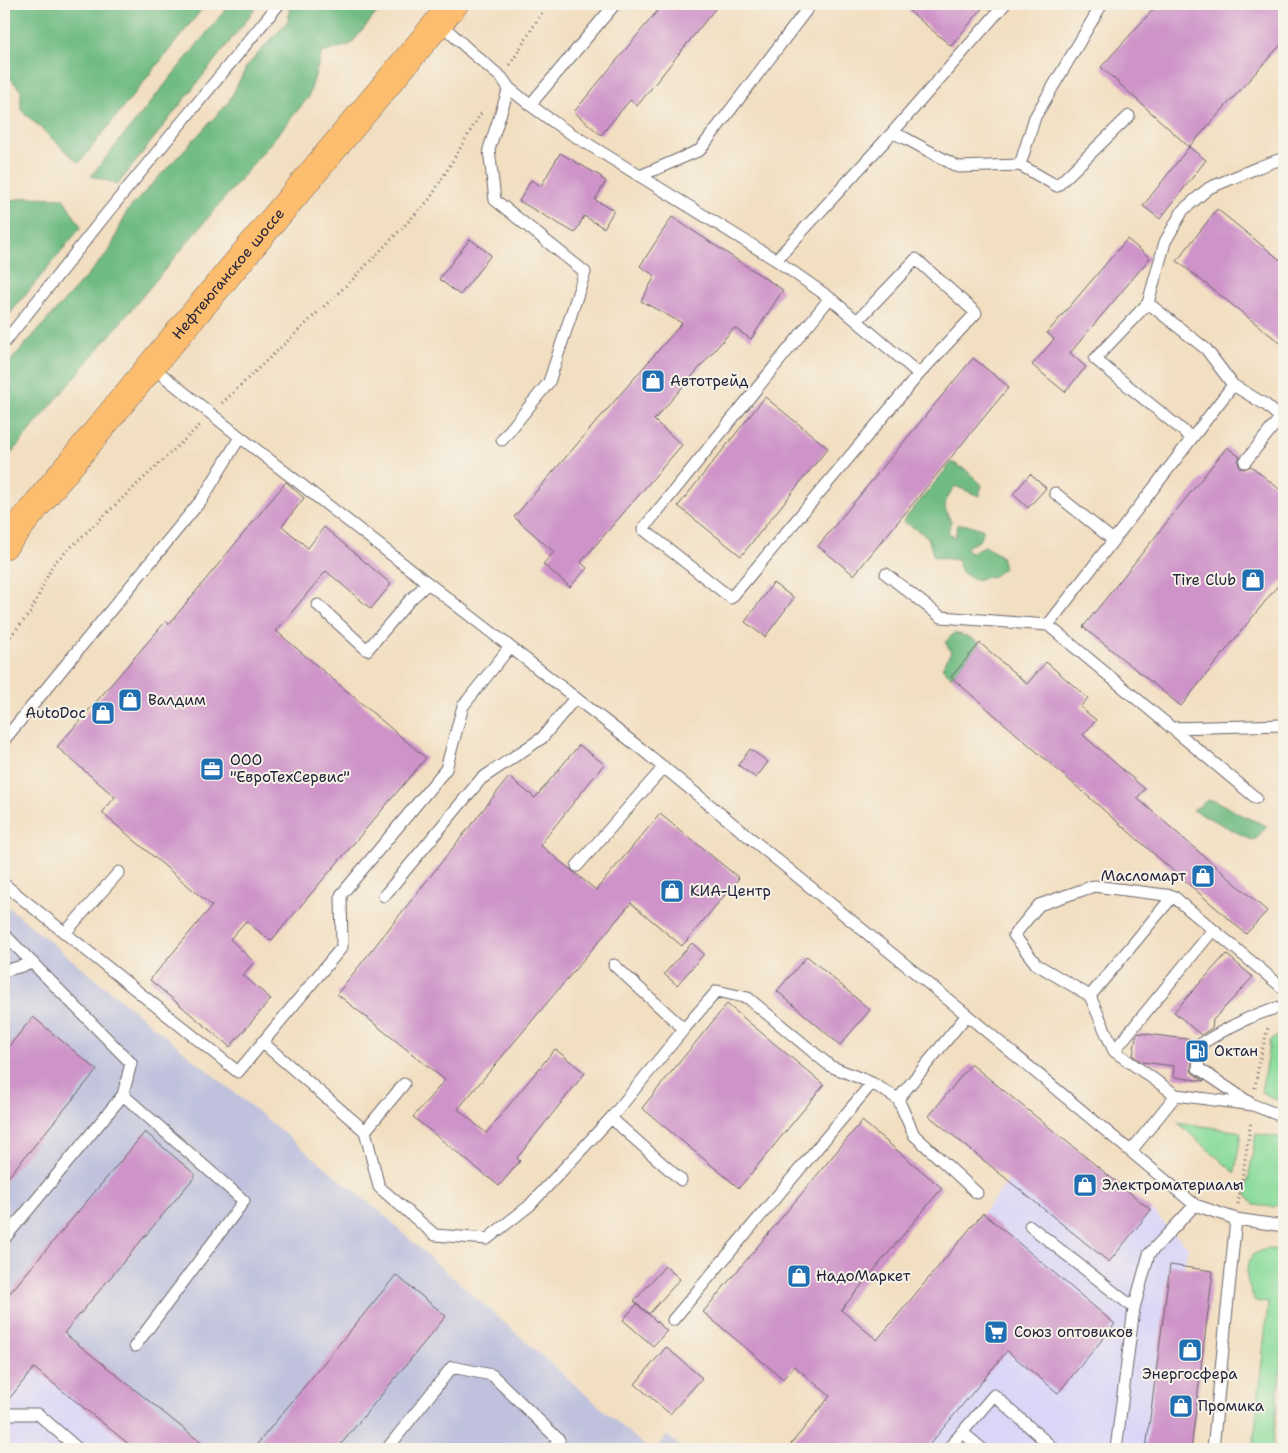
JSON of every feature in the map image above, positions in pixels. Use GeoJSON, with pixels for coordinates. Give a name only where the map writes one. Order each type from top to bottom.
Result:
{"type":"FeatureCollection","features":[{"type":"Feature","properties":{"kind":"main road","name":"Нефтеюганское шоссе"},"geometry":{"type":"LineString","coordinates":[[4,545],[151,366],[447,13]]}},
{"type":"Feature","properties":{"kind":"lane"},"geometry":{"type":"LineString","coordinates":[[4,343],[107,213],[278,4]]}},
{"type":"Feature","properties":{"kind":"lane"},"geometry":{"type":"LineString","coordinates":[[530,105],[616,4]]}},
{"type":"Feature","properties":{"kind":"lane"},"geometry":{"type":"LineString","coordinates":[[640,176],[700,150],[811,4]]}},
{"type":"Feature","properties":{"kind":"lane"},"geometry":{"type":"LineString","coordinates":[[776,260],[1005,4]]}},
{"type":"Feature","properties":{"kind":"lane"},"geometry":{"type":"LineString","coordinates":[[1020,165],[1035,117],[1102,4]]}},
{"type":"Feature","properties":{"kind":"lane"},"geometry":{"type":"LineString","coordinates":[[447,13],[470,51],[530,105],[562,128],[776,260],[830,298],[919,374]]}},
{"type":"Feature","properties":{"kind":"lane"},"geometry":{"type":"LineString","coordinates":[[502,440],[549,382],[585,272],[495,200],[488,149],[509,88]]}},
{"type":"Feature","properties":{"kind":"lane"},"geometry":{"type":"LineString","coordinates":[[892,132],[958,167],[1020,165],[1057,186],[1129,116]]}},
{"type":"Feature","properties":{"kind":"lane"},"geometry":{"type":"LineString","coordinates":[[1192,438],[1096,359],[1148,303],[1165,242],[1183,210],[1208,188],[1284,158]]}},
{"type":"Feature","properties":{"kind":"lane"},"geometry":{"type":"LineString","coordinates":[[830,298],[643,529],[731,598],[919,374],[976,313],[916,260],[857,321]]}},
{"type":"Feature","properties":{"kind":"lane"},"geometry":{"type":"LineString","coordinates":[[1148,303],[1206,349],[1233,385],[1283,417],[1245,462]]}},
{"type":"Feature","properties":{"kind":"lane"},"geometry":{"type":"LineString","coordinates":[[151,366],[664,767],[1195,1205],[1236,1219],[1284,1226]]}},
{"type":"Feature","properties":{"kind":"lane"},"geometry":{"type":"LineString","coordinates":[[1048,625],[1233,385]]}},
{"type":"Feature","properties":{"kind":"lane"},"geometry":{"type":"LineString","coordinates":[[4,740],[203,498],[240,437]]}},
{"type":"Feature","properties":{"kind":"lane"},"geometry":{"type":"LineString","coordinates":[[1055,493],[1113,540]]}},
{"type":"Feature","properties":{"kind":"lane"},"geometry":{"type":"LineString","coordinates":[[886,574],[941,617],[1048,625],[1256,798]]}},
{"type":"Feature","properties":{"kind":"lane"},"geometry":{"type":"LineString","coordinates":[[318,605],[367,650],[410,600],[428,583]]}},
{"type":"Feature","properties":{"kind":"lane"},"geometry":{"type":"LineString","coordinates":[[4,884],[238,1072],[342,947],[340,895],[446,769],[463,706],[510,647]]}},
{"type":"Feature","properties":{"kind":"lane"},"geometry":{"type":"LineString","coordinates":[[384,896],[481,779],[542,738],[575,698]]}},
{"type":"Feature","properties":{"kind":"lane"},"geometry":{"type":"LineString","coordinates":[[1171,728],[1284,725]]}},
{"type":"Feature","properties":{"kind":"lane"},"geometry":{"type":"LineString","coordinates":[[576,866],[664,767]]}},
{"type":"Feature","properties":{"kind":"lane"},"geometry":{"type":"LineString","coordinates":[[65,933],[119,872]]}},
{"type":"Feature","properties":{"kind":"lane"},"geometry":{"type":"LineString","coordinates":[[1253,1105],[1176,1096],[1114,1051],[1090,996],[1036,964],[1014,934],[1039,905],[1094,886],[1173,896],[1282,987]]}},
{"type":"Feature","properties":{"kind":"lane"},"geometry":{"type":"LineString","coordinates":[[1090,996],[1173,896]]}},
{"type":"Feature","properties":{"kind":"lane"},"geometry":{"type":"LineString","coordinates":[[1114,1051],[1213,930]]}},
{"type":"Feature","properties":{"kind":"lane"},"geometry":{"type":"LineString","coordinates":[[4,934],[131,1063],[123,1095],[4,1238]]}},
{"type":"Feature","properties":{"kind":"lane"},"geometry":{"type":"LineString","coordinates":[[4,971],[33,963]]}},
{"type":"Feature","properties":{"kind":"lane"},"geometry":{"type":"LineString","coordinates":[[614,965],[684,1029]]}},
{"type":"Feature","properties":{"kind":"lane"},"geometry":{"type":"LineString","coordinates":[[262,1042],[365,1132],[379,1187],[435,1235],[487,1239],[529,1206],[611,1118],[684,1029],[718,991],[748,998],[830,1066],[872,1083],[898,1099],[914,1135],[977,1193]]}},
{"type":"Feature","properties":{"kind":"lane"},"geometry":{"type":"LineString","coordinates":[[1279,1007],[1231,1025],[1201,1044],[1198,1068],[1253,1105],[1284,1117]]}},
{"type":"Feature","properties":{"kind":"lane"},"geometry":{"type":"LineString","coordinates":[[898,1099],[967,1015]]}},
{"type":"Feature","properties":{"kind":"lane"},"geometry":{"type":"LineString","coordinates":[[673,1320],[872,1083]]}},
{"type":"Feature","properties":{"kind":"lane"},"geometry":{"type":"LineString","coordinates":[[365,1132],[404,1084]]}},
{"type":"Feature","properties":{"kind":"lane"},"geometry":{"type":"LineString","coordinates":[[123,1095],[244,1201],[135,1346]]}},
{"type":"Feature","properties":{"kind":"lane"},"geometry":{"type":"LineString","coordinates":[[1131,1151],[1176,1096]]}},
{"type":"Feature","properties":{"kind":"lane"},"geometry":{"type":"LineString","coordinates":[[611,1118],[681,1180]]}},
{"type":"Feature","properties":{"kind":"lane"},"geometry":{"type":"LineString","coordinates":[[1116,1449],[1134,1308],[1149,1254],[1195,1205]]}},
{"type":"Feature","properties":{"kind":"lane"},"geometry":{"type":"LineString","coordinates":[[1213,1449],[1236,1219]]}},
{"type":"Feature","properties":{"kind":"lane"},"geometry":{"type":"LineString","coordinates":[[1030,1226],[1134,1308]]}},
{"type":"Feature","properties":{"kind":"lane"},"geometry":{"type":"LineString","coordinates":[[387,1449],[452,1367],[492,1375],[559,1440],[552,1449]]}},
{"type":"Feature","properties":{"kind":"lane"},"geometry":{"type":"LineString","coordinates":[[948,1449],[994,1395],[1054,1449]]}},
{"type":"Feature","properties":{"kind":"lane"},"geometry":{"type":"LineString","coordinates":[[4,1414],[38,1414],[78,1449]]}},
{"type":"Feature","properties":{"kind":"lane"},"geometry":{"type":"LineString","coordinates":[[962,1432],[982,1449]]}},
{"type":"Feature","properties":{"kind":"path"},"geometry":{"type":"LineString","coordinates":[[502,78],[548,4]]}},
{"type":"Feature","properties":{"kind":"path"},"geometry":{"type":"LineString","coordinates":[[4,644],[31,612],[53,564],[352,279],[430,199],[483,111]]}},
{"type":"Feature","properties":{"kind":"path"},"geometry":{"type":"LineString","coordinates":[[1282,987],[1284,894]]}},
{"type":"Feature","properties":{"kind":"path"},"geometry":{"type":"LineString","coordinates":[[1236,1219],[1259,1062],[1279,1007]]}},
{"type":"Feature","properties":{"kind":"shaded area"},"geometry":{"type":"Polygon","coordinates":[[[4,904],[390,1220],[418,1247],[648,1449],[209,1449],[68,1336],[13,1288],[4,1283],[4,904]]]}},
{"type":"Feature","properties":{"kind":"shaded area","name":"Союз оптовиков"},"geometry":{"type":"Polygon","coordinates":[[[1050,1128],[1151,1210],[1188,1247],[1184,1267],[1169,1266],[1146,1449],[787,1449],[983,1213],[1050,1128]]]}},
{"type":"Feature","properties":{"kind":"shaded area"},"geometry":{"type":"Polygon","coordinates":[[[4,1283],[13,1288],[68,1336],[209,1449],[4,1449],[4,1283]]]}},
{"type":"Feature","properties":{"kind":"shaded area"},"geometry":{"type":"Polygon","coordinates":[[[667,1435],[683,1449],[655,1449],[667,1435]]]}},
{"type":"Feature","properties":{"kind":"green space"},"geometry":{"type":"Polygon","coordinates":[[[4,4],[206,4],[79,163],[21,110],[21,91],[4,70],[4,4]]]}},
{"type":"Feature","properties":{"kind":"green space"},"geometry":{"type":"Polygon","coordinates":[[[230,4],[259,4],[118,184],[91,176],[230,4]]]}},
{"type":"Feature","properties":{"kind":"green space"},"geometry":{"type":"Polygon","coordinates":[[[290,4],[384,4],[351,44],[322,53],[308,98],[4,462],[4,368],[110,250],[127,211],[228,103],[247,66],[288,21],[290,4]]]}},
{"type":"Feature","properties":{"kind":"green space"},"geometry":{"type":"Polygon","coordinates":[[[27,197],[63,198],[81,227],[4,321],[4,202],[27,197]]]}},
{"type":"Feature","properties":{"kind":"green space"},"geometry":{"type":"Polygon","coordinates":[[[952,462],[966,470],[982,485],[979,496],[955,486],[945,506],[951,521],[948,532],[955,537],[958,524],[970,525],[984,530],[979,541],[966,547],[969,553],[985,546],[1001,556],[1004,568],[994,576],[974,580],[962,572],[957,560],[934,557],[928,537],[903,521],[952,462]]]}},
{"type":"Feature","properties":{"kind":"green space"},"geometry":{"type":"Polygon","coordinates":[[[954,633],[969,637],[980,643],[951,677],[942,668],[951,652],[945,642],[954,633]]]}},
{"type":"Feature","properties":{"kind":"green space"},"geometry":{"type":"Polygon","coordinates":[[[1208,800],[1216,801],[1243,816],[1267,826],[1254,841],[1193,810],[1208,800]]]}},
{"type":"Feature","properties":{"kind":"green space"},"geometry":{"type":"Polygon","coordinates":[[[1284,1032],[1284,1103],[1261,1092],[1270,1041],[1284,1032]]]}},
{"type":"Feature","properties":{"kind":"green space"},"geometry":{"type":"Polygon","coordinates":[[[1177,1122],[1241,1132],[1235,1173],[1177,1122]]]}},
{"type":"Feature","properties":{"kind":"green space"},"geometry":{"type":"Polygon","coordinates":[[[1256,1134],[1284,1138],[1284,1202],[1273,1207],[1254,1205],[1246,1192],[1256,1134]]]}},
{"type":"Feature","properties":{"kind":"green space"},"geometry":{"type":"Polygon","coordinates":[[[1267,1248],[1284,1253],[1284,1337],[1272,1449],[1253,1449],[1268,1303],[1255,1301],[1248,1283],[1247,1273],[1252,1255],[1267,1248]]]}},
{"type":"Feature","properties":{"kind":"building"},"geometry":{"type":"Polygon","coordinates":[[[663,4],[719,4],[637,106],[630,100],[601,135],[574,112],[663,4]]]}},
{"type":"Feature","properties":{"kind":"building"},"geometry":{"type":"Polygon","coordinates":[[[901,4],[986,4],[951,46],[901,4]]]}},
{"type":"Feature","properties":{"kind":"building"},"geometry":{"type":"Polygon","coordinates":[[[1158,4],[1284,4],[1284,41],[1189,147],[1101,67],[1158,4]]]}},
{"type":"Feature","properties":{"kind":"building"},"geometry":{"type":"Polygon","coordinates":[[[1189,147],[1206,160],[1160,219],[1143,206],[1189,147]]]}},
{"type":"Feature","properties":{"kind":"building"},"geometry":{"type":"Polygon","coordinates":[[[560,153],[606,181],[595,200],[614,210],[604,228],[584,216],[575,233],[519,201],[531,180],[541,186],[560,153]]]}},
{"type":"Feature","properties":{"kind":"building"},"geometry":{"type":"Polygon","coordinates":[[[1217,209],[1284,263],[1284,346],[1177,261],[1217,209]]]}},
{"type":"Feature","properties":{"kind":"building"},"geometry":{"type":"Polygon","coordinates":[[[672,217],[783,290],[751,339],[734,328],[654,420],[682,445],[581,562],[587,568],[570,587],[543,564],[554,552],[514,517],[682,323],[641,301],[655,276],[640,266],[672,217]]]}},
{"type":"Feature","properties":{"kind":"building"},"geometry":{"type":"Polygon","coordinates":[[[470,239],[491,255],[460,295],[439,279],[470,239]]]}},
{"type":"Feature","properties":{"kind":"building"},"geometry":{"type":"Polygon","coordinates":[[[1127,239],[1150,258],[1070,353],[1086,367],[1065,392],[1032,365],[1054,339],[1047,333],[1127,239]]]}},
{"type":"Feature","properties":{"kind":"building"},"geometry":{"type":"Polygon","coordinates":[[[973,358],[1009,387],[854,575],[818,546],[973,358]]]}},
{"type":"Feature","properties":{"kind":"building"},"geometry":{"type":"Polygon","coordinates":[[[765,397],[828,448],[741,556],[678,506],[765,397]]]}},
{"type":"Feature","properties":{"kind":"building"},"geometry":{"type":"Polygon","coordinates":[[[1227,447],[1240,457],[1238,461],[1240,468],[1244,469],[1251,466],[1284,493],[1284,578],[1181,706],[1083,627],[1227,447]]]}},
{"type":"Feature","properties":{"kind":"building"},"geometry":{"type":"Polygon","coordinates":[[[1030,474],[1046,488],[1028,508],[1013,494],[1030,474]]]}},
{"type":"Feature","properties":{"kind":"building"},"geometry":{"type":"Polygon","coordinates":[[[286,482],[304,498],[282,526],[308,548],[324,527],[391,584],[371,609],[326,571],[276,631],[426,758],[271,941],[246,921],[230,939],[254,962],[243,975],[271,999],[230,1047],[150,980],[212,906],[102,813],[115,797],[57,747],[166,621],[169,624],[286,482]]]}},
{"type":"Feature","properties":{"kind":"building"},"geometry":{"type":"Polygon","coordinates":[[[773,583],[794,598],[765,637],[745,622],[773,583]]]}},
{"type":"Feature","properties":{"kind":"building"},"geometry":{"type":"Polygon","coordinates":[[[980,643],[1027,684],[1046,662],[1088,698],[1080,707],[1096,720],[1083,735],[1145,789],[1137,798],[1267,911],[1246,934],[951,677],[980,643]]]}},
{"type":"Feature","properties":{"kind":"building"},"geometry":{"type":"Polygon","coordinates":[[[579,745],[604,764],[540,845],[596,890],[660,814],[739,878],[682,946],[631,903],[458,1109],[486,1133],[555,1049],[585,1073],[517,1158],[520,1161],[499,1186],[413,1117],[445,1080],[337,994],[509,777],[535,798],[579,745]]]}},
{"type":"Feature","properties":{"kind":"building"},"geometry":{"type":"Polygon","coordinates":[[[750,749],[768,762],[756,778],[738,765],[750,749]]]}},
{"type":"Feature","properties":{"kind":"building"},"geometry":{"type":"Polygon","coordinates":[[[692,943],[704,954],[677,985],[664,974],[692,943]]]}},
{"type":"Feature","properties":{"kind":"building"},"geometry":{"type":"Polygon","coordinates":[[[1226,954],[1253,977],[1213,1020],[1212,1028],[1201,1035],[1174,1012],[1226,954]]]}},
{"type":"Feature","properties":{"kind":"building"},"geometry":{"type":"Polygon","coordinates":[[[807,956],[870,1010],[840,1045],[777,991],[807,956]]]}},
{"type":"Feature","properties":{"kind":"building"},"geometry":{"type":"Polygon","coordinates":[[[727,1004],[824,1085],[739,1188],[642,1108],[727,1004]]]}},
{"type":"Feature","properties":{"kind":"building"},"geometry":{"type":"Polygon","coordinates":[[[33,1017],[97,1070],[4,1182],[4,1052],[33,1017]]]}},
{"type":"Feature","properties":{"kind":"building"},"geometry":{"type":"Polygon","coordinates":[[[1139,1033],[1195,1040],[1191,1071],[1204,1081],[1173,1077],[1174,1066],[1142,1062],[1133,1056],[1136,1036],[1139,1033]]]}},
{"type":"Feature","properties":{"kind":"building"},"geometry":{"type":"Polygon","coordinates":[[[971,1064],[1151,1210],[1109,1262],[929,1116],[971,1064]]]}},
{"type":"Feature","properties":{"kind":"building"},"geometry":{"type":"Polygon","coordinates":[[[862,1121],[942,1188],[841,1310],[877,1340],[983,1213],[1115,1324],[1058,1393],[1007,1351],[926,1449],[787,1449],[830,1396],[794,1366],[783,1379],[703,1312],[862,1121]]]}},
{"type":"Feature","properties":{"kind":"building"},"geometry":{"type":"Polygon","coordinates":[[[145,1132],[196,1175],[64,1333],[209,1449],[135,1449],[34,1368],[4,1405],[4,1300],[145,1132]]]}},
{"type":"Feature","properties":{"kind":"building"},"geometry":{"type":"Polygon","coordinates":[[[1170,1265],[1213,1271],[1191,1449],[1146,1449],[1170,1265]]]}},
{"type":"Feature","properties":{"kind":"building"},"geometry":{"type":"Polygon","coordinates":[[[665,1266],[680,1279],[649,1314],[634,1301],[665,1266]]]}},
{"type":"Feature","properties":{"kind":"building"},"geometry":{"type":"Polygon","coordinates":[[[396,1275],[446,1316],[337,1449],[253,1449],[396,1275]]]}},
{"type":"Feature","properties":{"kind":"building"},"geometry":{"type":"Polygon","coordinates":[[[637,1304],[667,1331],[653,1346],[623,1320],[637,1304]]]}},
{"type":"Feature","properties":{"kind":"building"},"geometry":{"type":"Polygon","coordinates":[[[666,1347],[702,1378],[670,1414],[635,1384],[666,1347]]]}},
{"type":"Feature","properties":{"kind":"place","name":"Автотрейд"},"geometry":{"type":"Point","coordinates":[653,381]}},
{"type":"Feature","properties":{"kind":"place","name":"Tire Club"},"geometry":{"type":"Point","coordinates":[1253,580]}},
{"type":"Feature","properties":{"kind":"place","name":"Валдим"},"geometry":{"type":"Point","coordinates":[130,700]}},
{"type":"Feature","properties":{"kind":"place","name":"AutoDoc"},"geometry":{"type":"Point","coordinates":[103,713]}},
{"type":"Feature","properties":{"kind":"place","name":"ООО \"ЕвроТехСервис\""},"geometry":{"type":"Point","coordinates":[212,769]}},
{"type":"Feature","properties":{"kind":"place","name":"Масломарт"},"geometry":{"type":"Point","coordinates":[1203,876]}},
{"type":"Feature","properties":{"kind":"place","name":"КИА-Центр"},"geometry":{"type":"Point","coordinates":[672,891]}},
{"type":"Feature","properties":{"kind":"place","name":"Октан"},"geometry":{"type":"Point","coordinates":[1197,1051]}},
{"type":"Feature","properties":{"kind":"place","name":"Электроматериалы"},"geometry":{"type":"Point","coordinates":[1085,1185]}},
{"type":"Feature","properties":{"kind":"place","name":"НадоМаркет"},"geometry":{"type":"Point","coordinates":[799,1276]}},
{"type":"Feature","properties":{"kind":"place","name":"Союз оптовиков"},"geometry":{"type":"Point","coordinates":[996,1332]}},
{"type":"Feature","properties":{"kind":"place","name":"Энергосфера"},"geometry":{"type":"Point","coordinates":[1190,1350]}},
{"type":"Feature","properties":{"kind":"place","name":"Промика"},"geometry":{"type":"Point","coordinates":[1181,1406]}}]}
